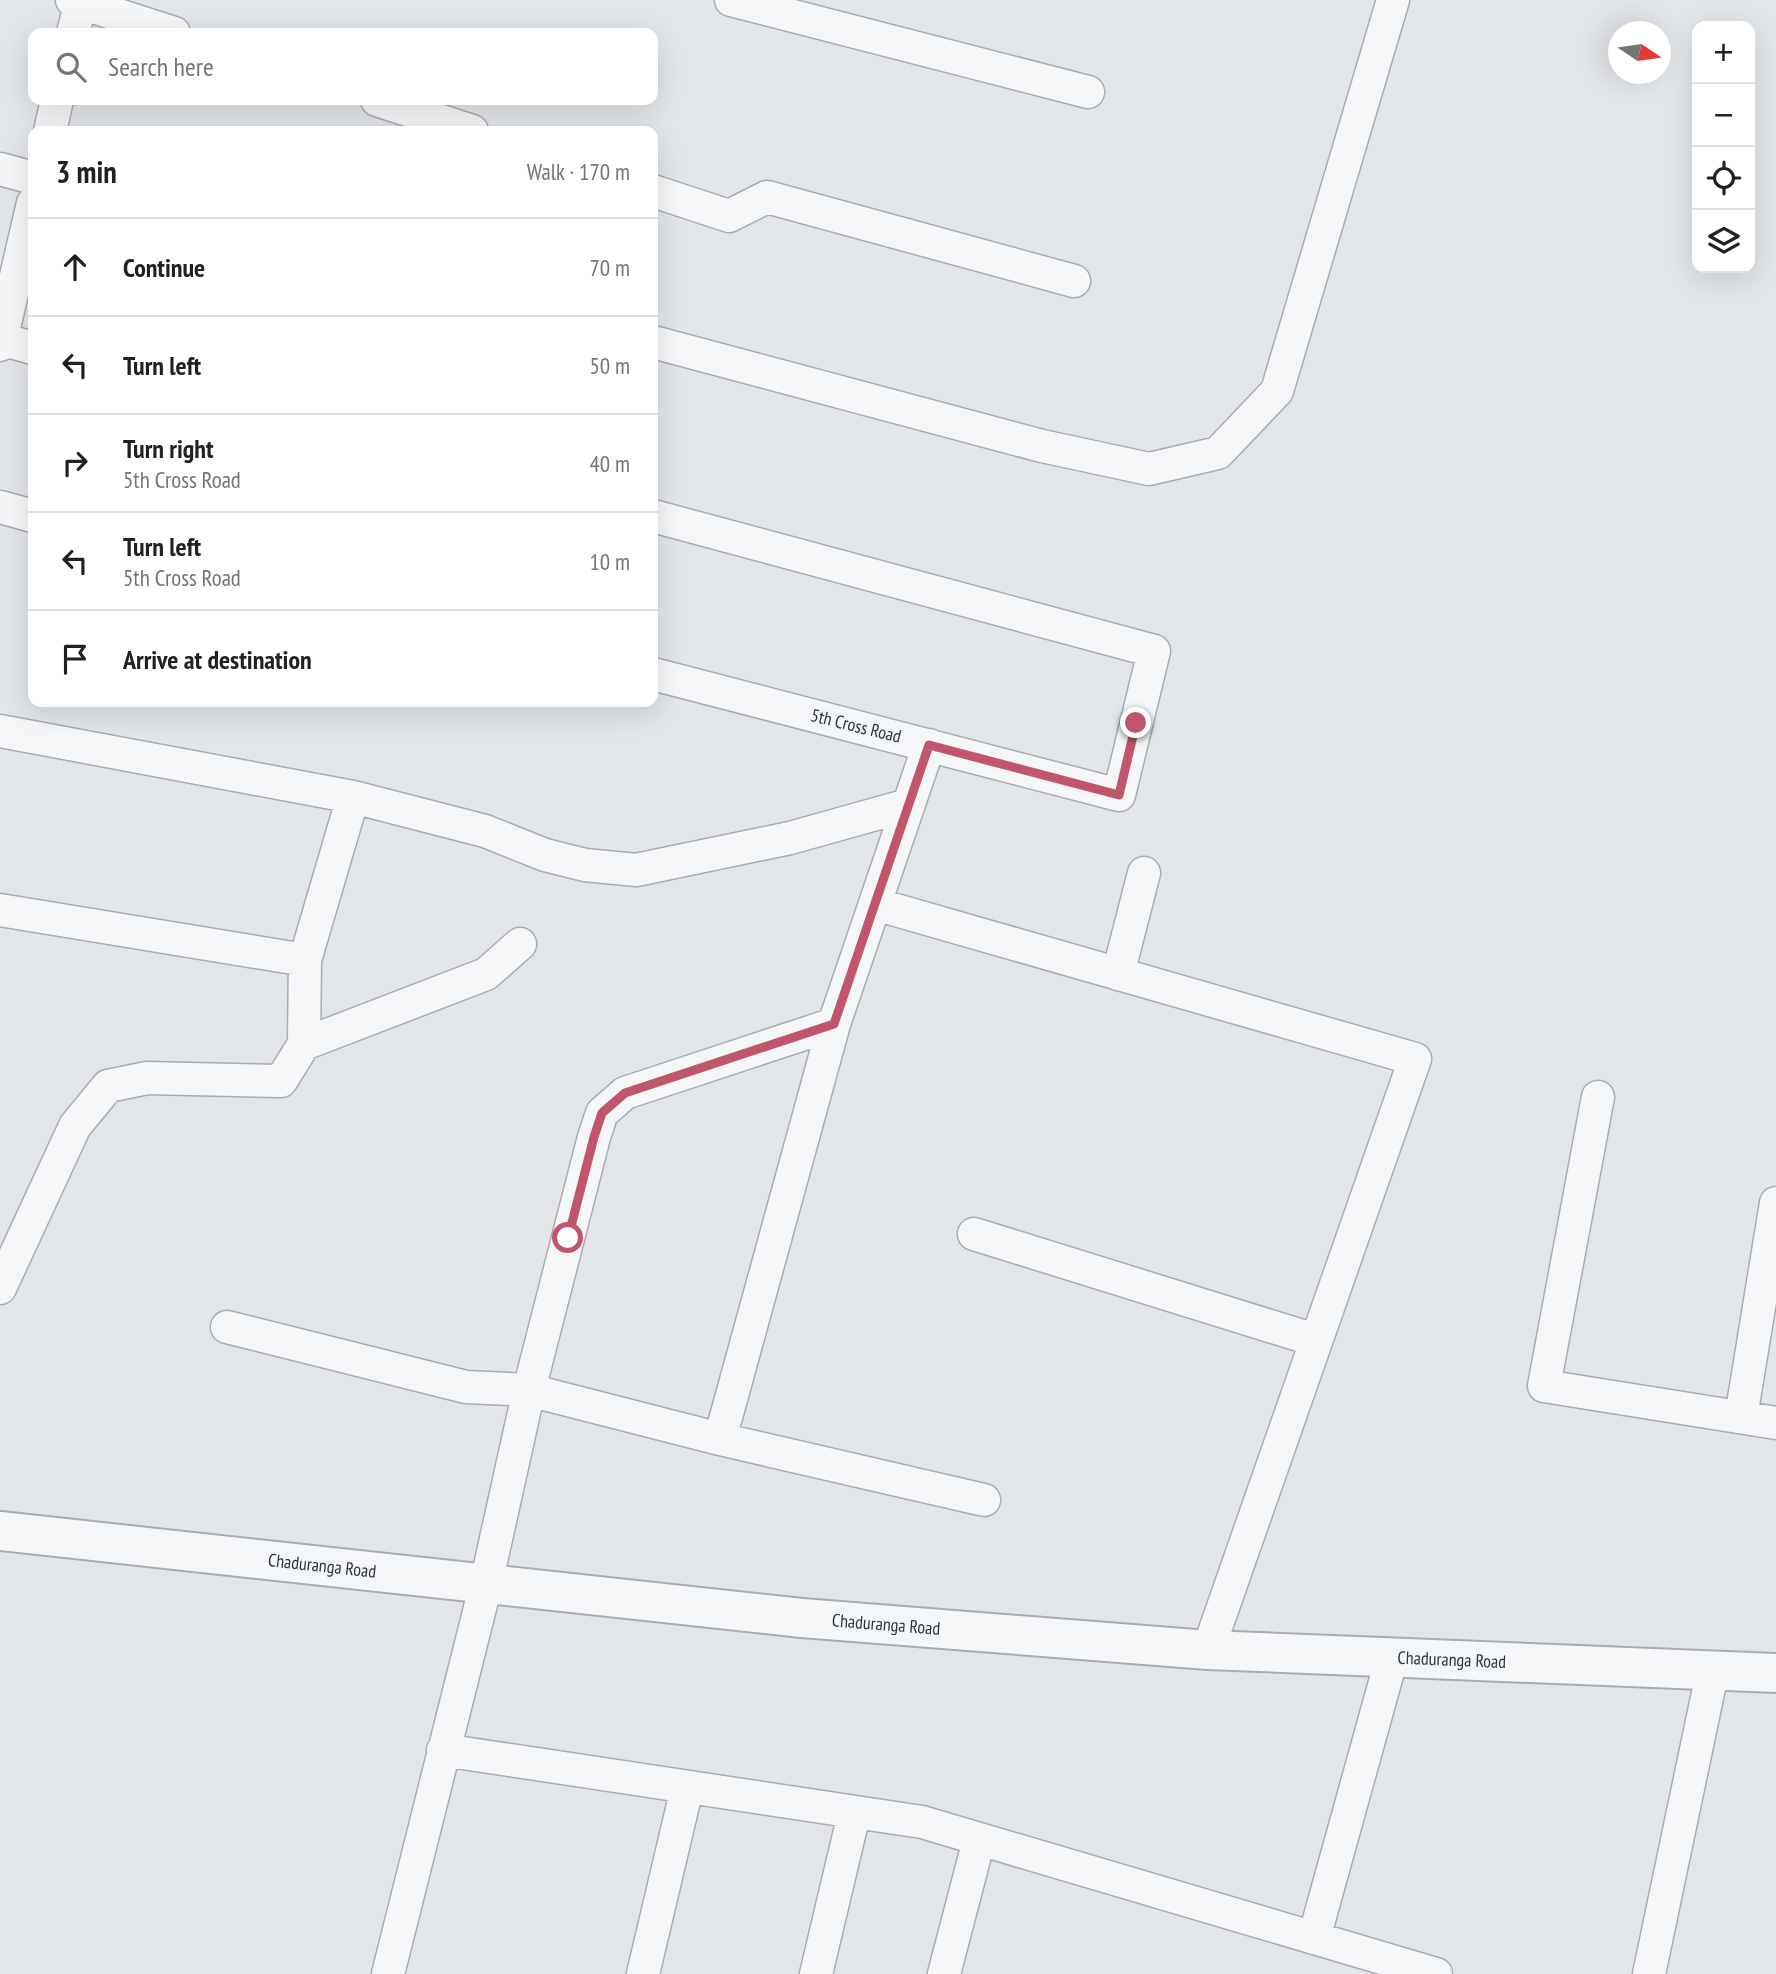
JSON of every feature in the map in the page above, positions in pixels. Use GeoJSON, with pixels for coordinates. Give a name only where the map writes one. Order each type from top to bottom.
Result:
{"type":"FeatureCollection","features":[{"type":"Feature","properties":{"kind":"street"},"geometry":{"type":"LineString","coordinates":[[731,0],[1088,92]]}},
{"type":"Feature","properties":{"kind":"street"},"geometry":{"type":"LineString","coordinates":[[658,343],[1042,446],[1149,469],[1218,453],[1277,391],[1393,0]]}},
{"type":"Feature","properties":{"kind":"street"},"geometry":{"type":"LineString","coordinates":[[74,28],[78,1],[159,28]]}},
{"type":"Feature","properties":{"kind":"street"},"geometry":{"type":"LineString","coordinates":[[51,126],[56,105]]}},
{"type":"Feature","properties":{"kind":"street"},"geometry":{"type":"LineString","coordinates":[[392,105],[457,126]]}},
{"type":"Feature","properties":{"kind":"street"},"geometry":{"type":"LineString","coordinates":[[0,169],[28,177]]}},
{"type":"Feature","properties":{"kind":"street"},"geometry":{"type":"LineString","coordinates":[[658,193],[729,216],[767,197],[1074,281]]}},
{"type":"Feature","properties":{"kind":"street"},"geometry":{"type":"LineString","coordinates":[[28,224],[0,341],[28,347]]}},
{"type":"Feature","properties":{"kind":"street"},"geometry":{"type":"LineString","coordinates":[[0,507],[28,515]]}},
{"type":"Feature","properties":{"kind":"street","name":"5th Cross Road"},"geometry":{"type":"LineString","coordinates":[[658,517],[1154,651],[1119,795],[658,675]]}},
{"type":"Feature","properties":{"kind":"street"},"geometry":{"type":"LineString","coordinates":[[0,730],[353,797],[485,831],[545,855],[585,865],[636,870],[790,838],[908,805]]}},
{"type":"Feature","properties":{"kind":"street"},"geometry":{"type":"LineString","coordinates":[[720,1438],[834,1024],[929,745]]}},
{"type":"Feature","properties":{"kind":"street"},"geometry":{"type":"LineString","coordinates":[[1,1284],[75,1126],[108,1086],[147,1078],[281,1081],[304,1044],[305,960],[353,797]]}},
{"type":"Feature","properties":{"kind":"street"},"geometry":{"type":"LineString","coordinates":[[1118,974],[1144,873]]}},
{"type":"Feature","properties":{"kind":"street"},"geometry":{"type":"LineString","coordinates":[[875,904],[1415,1059],[1208,1650]]}},
{"type":"Feature","properties":{"kind":"street"},"geometry":{"type":"LineString","coordinates":[[0,910],[305,960]]}},
{"type":"Feature","properties":{"kind":"street"},"geometry":{"type":"LineString","coordinates":[[304,1044],[486,974],[520,944]]}},
{"type":"Feature","properties":{"kind":"street"},"geometry":{"type":"LineString","coordinates":[[388,1974],[486,1584],[529,1390],[602,1113],[625,1093],[834,1024]]}},
{"type":"Feature","properties":{"kind":"street"},"geometry":{"type":"LineString","coordinates":[[1598,1097],[1544,1386],[1776,1423]]}},
{"type":"Feature","properties":{"kind":"street"},"geometry":{"type":"LineString","coordinates":[[1741,1417],[1776,1203]]}},
{"type":"Feature","properties":{"kind":"street"},"geometry":{"type":"LineString","coordinates":[[974,1234],[1315,1340]]}},
{"type":"Feature","properties":{"kind":"street"},"geometry":{"type":"LineString","coordinates":[[227,1327],[466,1387],[529,1390],[984,1500]]}},
{"type":"Feature","properties":{"kind":"street","name":"Chaduranga Road"},"geometry":{"type":"LineString","coordinates":[[0,1531],[802,1618],[1208,1650],[1776,1673]]}},
{"type":"Feature","properties":{"kind":"street"},"geometry":{"type":"LineString","coordinates":[[1314,1938],[1392,1657]]}},
{"type":"Feature","properties":{"kind":"street"},"geometry":{"type":"LineString","coordinates":[[1649,1974],[1713,1669]]}},
{"type":"Feature","properties":{"kind":"street"},"geometry":{"type":"LineString","coordinates":[[443,1750],[854,1814],[922,1822],[1314,1938],[1397,1969],[1436,1974]]}},
{"type":"Feature","properties":{"kind":"street"},"geometry":{"type":"LineString","coordinates":[[643,1974],[687,1788]]}},
{"type":"Feature","properties":{"kind":"street"},"geometry":{"type":"LineString","coordinates":[[816,1974],[854,1814]]}},
{"type":"Feature","properties":{"kind":"street"},"geometry":{"type":"LineString","coordinates":[[944,1974],[979,1840]]}},
{"type":"Feature","properties":{"kind":"route"},"geometry":{"type":"LineString","coordinates":[[568,1238],[602,1113],[625,1093],[834,1024],[929,745],[1119,795],[1136,723]]}}]}
